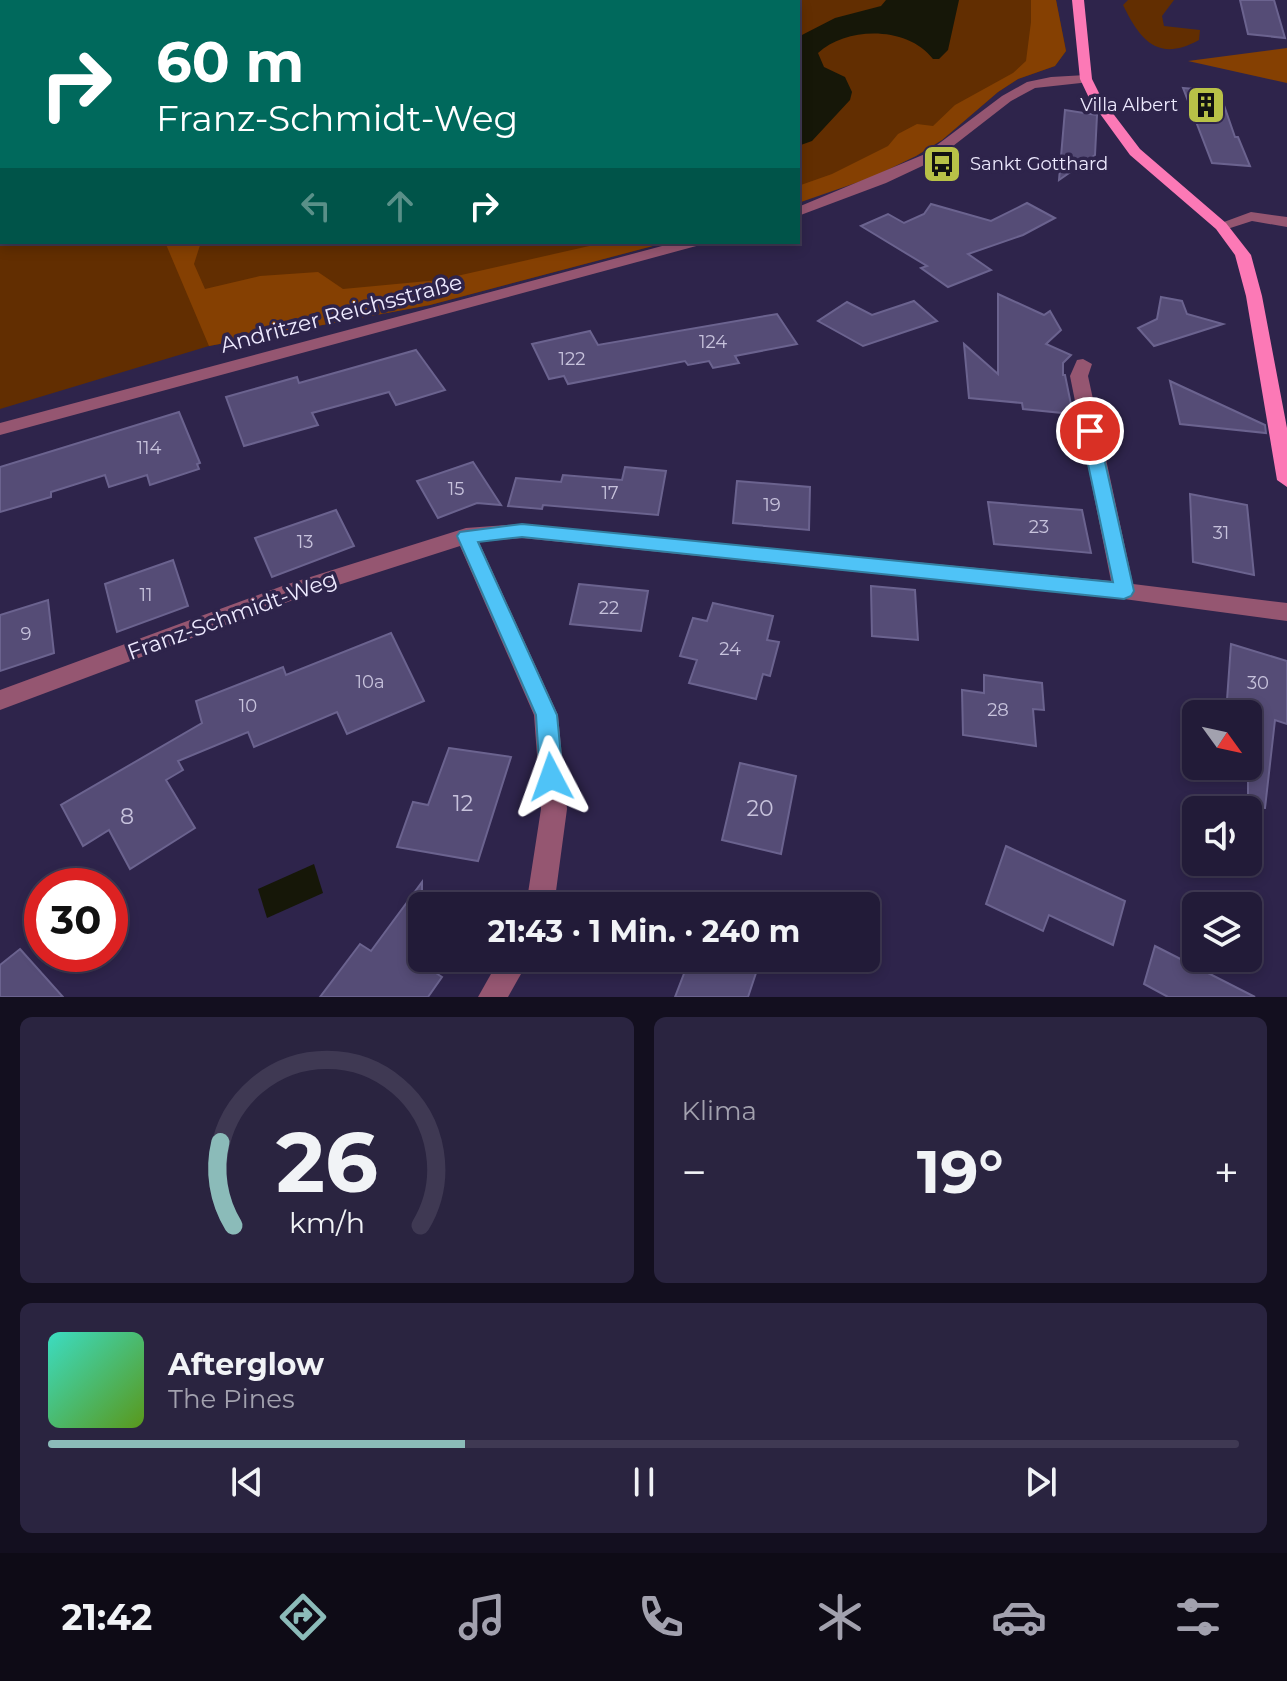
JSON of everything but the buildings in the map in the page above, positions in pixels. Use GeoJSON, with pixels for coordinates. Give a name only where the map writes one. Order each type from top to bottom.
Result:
{"type":"FeatureCollection","features":[{"type":"Feature","properties":{"kind":"main road"},"geometry":{"type":"LineString","coordinates":[[1078,0],[1086,79],[1119,133],[1135,152],[1221,226],[1243,255],[1280,398],[1287,480]]}},
{"type":"Feature","properties":{"kind":"street"},"geometry":{"type":"LineString","coordinates":[[800,211],[886,178],[930,157],[1028,86],[1052,80],[1086,79]]}},
{"type":"Feature","properties":{"kind":"street"},"geometry":{"type":"LineString","coordinates":[[1221,226],[1251,216],[1287,222]]}},
{"type":"Feature","properties":{"kind":"street","name":"Andritzer Reichsstraße"},"geometry":{"type":"LineString","coordinates":[[0,429],[688,244]]}},
{"type":"Feature","properties":{"kind":"street"},"geometry":{"type":"LineString","coordinates":[[1083,364],[1079,376],[1124,591]]}},
{"type":"Feature","properties":{"kind":"street","name":"Franz-Schmidt-Weg"},"geometry":{"type":"LineString","coordinates":[[0,700],[293,591],[466,536],[522,531],[1124,591],[1287,612]]}},
{"type":"Feature","properties":{"kind":"street"},"geometry":{"type":"LineString","coordinates":[[466,536],[546,715],[554,809],[542,892]]}},
{"type":"Feature","properties":{"kind":"street"},"geometry":{"type":"LineString","coordinates":[[492,997],[507,972]]}},
{"type":"Feature","properties":{"kind":"shaded area"},"geometry":{"type":"Polygon","coordinates":[[[800,0],[1056,0],[1066,51],[1055,66],[1018,79],[942,140],[916,156],[800,202],[800,0]]]}},
{"type":"Feature","properties":{"kind":"shaded area"},"geometry":{"type":"Polygon","coordinates":[[[886,0],[959,0],[948,50],[939,59],[933,59],[909,40],[877,34],[861,34],[830,44],[818,53],[824,67],[845,77],[852,92],[850,100],[812,141],[800,145],[800,36],[835,18],[881,6],[886,0]]]}},
{"type":"Feature","properties":{"kind":"shaded area"},"geometry":{"type":"Polygon","coordinates":[[[1031,0],[1056,0],[1066,51],[1055,66],[1018,79],[942,140],[916,156],[873,177],[800,202],[800,185],[832,174],[888,146],[898,134],[917,124],[933,126],[955,105],[1013,73],[1026,61],[1031,0]]]}},
{"type":"Feature","properties":{"kind":"shaded area"},"geometry":{"type":"Polygon","coordinates":[[[1128,0],[1174,0],[1162,16],[1164,26],[1200,30],[1199,40],[1173,49],[1153,45],[1130,18],[1123,5],[1128,0]]]}},
{"type":"Feature","properties":{"kind":"shaded area"},"geometry":{"type":"Polygon","coordinates":[[[1287,48],[1287,83],[1188,61],[1287,48]]]}},
{"type":"Feature","properties":{"kind":"shaded area"},"geometry":{"type":"Polygon","coordinates":[[[0,244],[660,244],[430,305],[209,346],[0,409],[0,244]]]}},
{"type":"Feature","properties":{"kind":"shaded area"},"geometry":{"type":"Polygon","coordinates":[[[166,244],[200,244],[194,264],[205,289],[260,276],[318,272],[343,289],[439,280],[598,244],[660,244],[430,305],[209,346],[166,244]]]}},
{"type":"Feature","properties":{"kind":"shaded area"},"geometry":{"type":"Polygon","coordinates":[[[314,864],[323,893],[267,918],[258,889],[314,864]]]}},
{"type":"Feature","properties":{"kind":"place","name":"Villa Albert"},"geometry":{"type":"Point","coordinates":[1206,105]}},
{"type":"Feature","properties":{"kind":"place","name":"Sankt Gotthard"},"geometry":{"type":"Point","coordinates":[942,164]}},
{"type":"Feature","properties":{"kind":"route"},"geometry":{"type":"LineString","coordinates":[[551,777],[546,715],[466,536],[522,531],[1124,591],[1090,431]]}}]}
